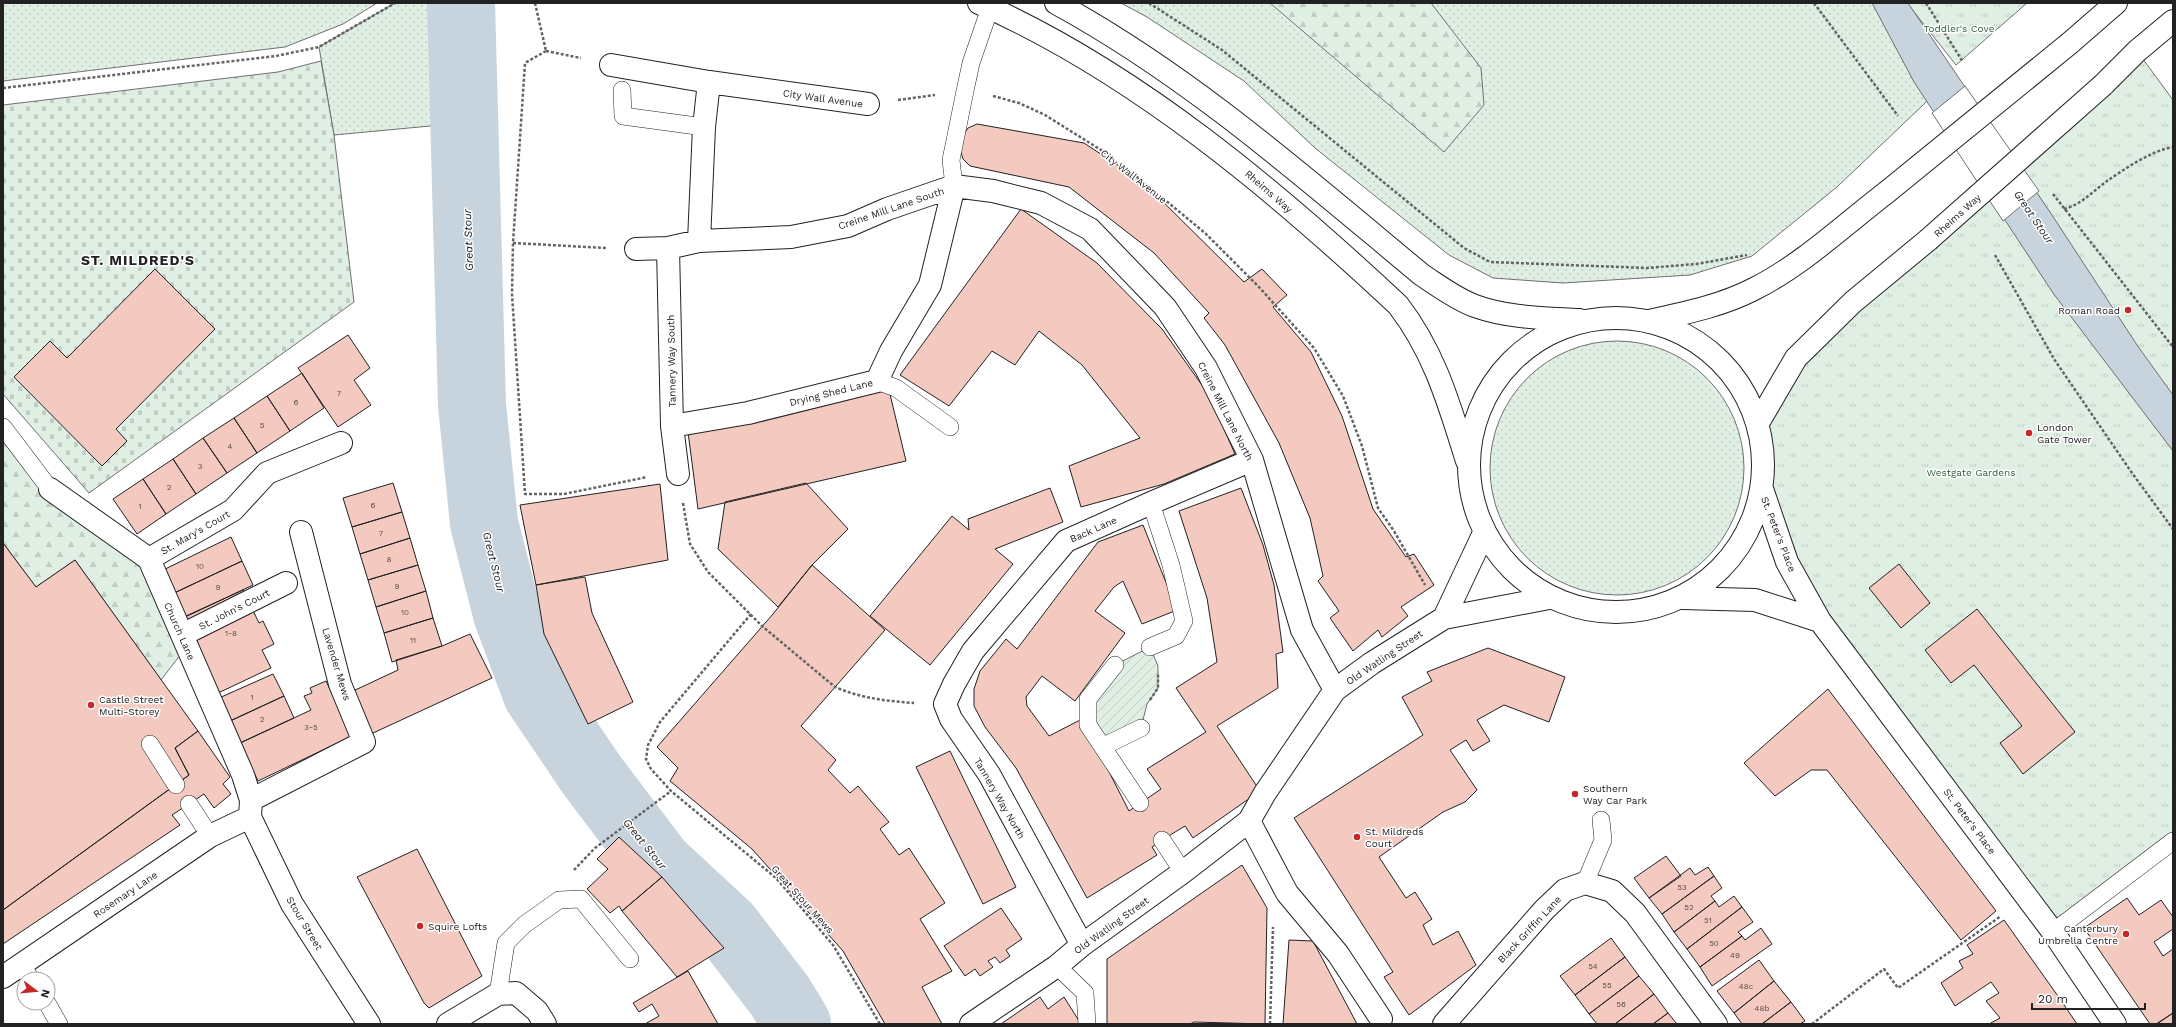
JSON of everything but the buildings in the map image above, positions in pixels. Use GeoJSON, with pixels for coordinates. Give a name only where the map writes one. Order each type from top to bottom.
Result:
{"type":"FeatureCollection","features":[{"type":"Feature","properties":{"kind":"street"},"geometry":{"type":"LineString","coordinates":[[1056,3],[1092,22],[1214,105],[1422,275],[1457,297],[1474,306],[1496,312],[1537,318],[1586,320],[1618,317],[1649,321],[1685,334],[1717,357],[1742,387],[1758,423],[1763,456],[1762,489],[1748,533],[1720,571],[1682,598],[1638,612],[1592,612],[1549,598],[1511,571],[1484,533],[1471,500],[1468,464],[1477,415],[1502,371],[1539,339],[1586,320]]}},
{"type":"Feature","properties":{"kind":"street"},"geometry":{"type":"LineString","coordinates":[[1649,321],[1712,307],[1754,289],[1804,258],[2070,43],[2116,3]]}},
{"type":"Feature","properties":{"kind":"street","name":"Rheims Way"},"geometry":{"type":"LineString","coordinates":[[984,5],[1068,47],[1167,113],[1247,171],[1398,305],[1415,327],[1442,382],[1468,464]]}},
{"type":"Feature","properties":{"kind":"street","name":"Rheims Way"},"geometry":{"type":"LineString","coordinates":[[1758,423],[1796,358],[1853,302],[1928,240],[2103,85],[2137,51],[2173,21]]}},
{"type":"Feature","properties":{"kind":"street","name":"City Wall Avenue"},"geometry":{"type":"LineString","coordinates":[[611,65],[709,82],[868,104]]}},
{"type":"Feature","properties":{"kind":"street"},"geometry":{"type":"LineString","coordinates":[[699,240],[704,127],[709,82]]}},
{"type":"Feature","properties":{"kind":"street","name":"Creine Mill Lane South"},"geometry":{"type":"LineString","coordinates":[[636,249],[668,248],[699,240],[791,237],[848,226],[887,209],[954,186]]}},
{"type":"Feature","properties":{"kind":"street","name":"Drying Shed Lane"},"geometry":{"type":"LineString","coordinates":[[672,426],[748,413],[877,381],[891,351],[930,285],[954,186]]}},
{"type":"Feature","properties":{"kind":"street","name":"Creine Mill Lane North"},"geometry":{"type":"LineString","coordinates":[[954,186],[993,191],[1041,203],[1090,229],[1165,307],[1206,368],[1252,460],[1302,630],[1335,690]]}},
{"type":"Feature","properties":{"kind":"street","name":"Tannery Way South"},"geometry":{"type":"LineString","coordinates":[[668,248],[672,426],[678,474]]}},
{"type":"Feature","properties":{"kind":"street","name":"St. Mary's Court"},"geometry":{"type":"LineString","coordinates":[[149,559],[233,510],[267,473],[341,443]]}},
{"type":"Feature","properties":{"kind":"street","name":"Back Lane"},"geometry":{"type":"LineString","coordinates":[[946,704],[954,684],[973,651],[1066,541],[1252,460]]}},
{"type":"Feature","properties":{"kind":"street"},"geometry":{"type":"LineString","coordinates":[[50,488],[149,559]]}},
{"type":"Feature","properties":{"kind":"street","name":"St. Peter's Place"},"geometry":{"type":"LineString","coordinates":[[1762,489],[1788,562],[1820,621],[2053,932],[2114,1024]]}},
{"type":"Feature","properties":{"kind":"street","name":"Lavender Mews"},"geometry":{"type":"LineString","coordinates":[[251,808],[364,742],[340,684],[300,532]]}},
{"type":"Feature","properties":{"kind":"street"},"geometry":{"type":"LineString","coordinates":[[1444,618],[1484,533]]}},
{"type":"Feature","properties":{"kind":"street","name":"Church Lane"},"geometry":{"type":"LineString","coordinates":[[149,559],[243,775],[251,808]]}},
{"type":"Feature","properties":{"kind":"street","name":"St. John's Court"},"geometry":{"type":"LineString","coordinates":[[182,635],[286,583]]}},
{"type":"Feature","properties":{"kind":"street","name":"Old Watling Street"},"geometry":{"type":"LineString","coordinates":[[971,1024],[1057,966],[1082,945],[1183,872],[1249,821],[1265,793],[1335,690],[1372,663],[1444,618],[1549,598]]}},
{"type":"Feature","properties":{"kind":"street"},"geometry":{"type":"LineString","coordinates":[[1682,598],[1755,600],[1820,621]]}},
{"type":"Feature","properties":{"kind":"street","name":"Tannery Way North"},"geometry":{"type":"LineString","coordinates":[[946,704],[951,718],[989,774],[1082,945]]}},
{"type":"Feature","properties":{"kind":"street","name":"Rosemary Lane"},"geometry":{"type":"LineString","coordinates":[[27,971],[210,836],[251,808]]}},
{"type":"Feature","properties":{"kind":"street","name":"Stour Street"},"geometry":{"type":"LineString","coordinates":[[251,808],[292,904],[369,1024]]}},
{"type":"Feature","properties":{"kind":"street"},"geometry":{"type":"LineString","coordinates":[[1249,821],[1285,889],[1305,917],[1338,954],[1381,1020]]}},
{"type":"Feature","properties":{"kind":"street"},"geometry":{"type":"LineString","coordinates":[[1585,883],[1612,891],[1635,913],[1716,1024]]}},
{"type":"Feature","properties":{"kind":"street","name":"Black Griffin Lane"},"geometry":{"type":"LineString","coordinates":[[1444,1024],[1544,910],[1565,890],[1585,883]]}},
{"type":"Feature","properties":{"kind":"street","name":"Rosemary Lane"},"geometry":{"type":"LineString","coordinates":[[3,977],[16,974]]}},
{"type":"Feature","properties":{"kind":"street"},"geometry":{"type":"LineString","coordinates":[[448,1024],[498,994],[516,993],[537,1011],[545,1024]]}},
{"type":"Feature","properties":{"kind":"lane"},"geometry":{"type":"LineString","coordinates":[[954,186],[951,160],[964,91],[984,5]]}},
{"type":"Feature","properties":{"kind":"lane"},"geometry":{"type":"LineString","coordinates":[[622,90],[623,116],[704,127]]}},
{"type":"Feature","properties":{"kind":"lane"},"geometry":{"type":"LineString","coordinates":[[877,381],[896,388],[950,426]]}},
{"type":"Feature","properties":{"kind":"lane"},"geometry":{"type":"LineString","coordinates":[[3,427],[50,488]]}},
{"type":"Feature","properties":{"kind":"lane"},"geometry":{"type":"LineString","coordinates":[[1150,647],[1176,636],[1184,621],[1171,566],[1151,503]]}},
{"type":"Feature","properties":{"kind":"lane"},"geometry":{"type":"LineString","coordinates":[[1115,665],[1088,699],[1088,725],[1104,746],[1140,803]]}},
{"type":"Feature","properties":{"kind":"lane"},"geometry":{"type":"LineString","coordinates":[[1104,746],[1141,728]]}},
{"type":"Feature","properties":{"kind":"lane"},"geometry":{"type":"LineString","coordinates":[[150,744],[176,785]]}},
{"type":"Feature","properties":{"kind":"lane"},"geometry":{"type":"LineString","coordinates":[[188,804],[210,836]]}},
{"type":"Feature","properties":{"kind":"lane"},"geometry":{"type":"LineString","coordinates":[[1585,883],[1603,840],[1601,820]]}},
{"type":"Feature","properties":{"kind":"lane"},"geometry":{"type":"LineString","coordinates":[[1162,840],[1183,872]]}},
{"type":"Feature","properties":{"kind":"lane"},"geometry":{"type":"LineString","coordinates":[[2053,932],[2173,841]]}},
{"type":"Feature","properties":{"kind":"lane"},"geometry":{"type":"LineString","coordinates":[[498,994],[506,943],[524,925],[559,900],[581,898],[630,959]]}},
{"type":"Feature","properties":{"kind":"lane"},"geometry":{"type":"LineString","coordinates":[[1057,966],[1084,993],[1087,1024]]}},
{"type":"Feature","properties":{"kind":"lane"},"geometry":{"type":"LineString","coordinates":[[52,1011],[59,1024]]}},
{"type":"Feature","properties":{"kind":"path"},"geometry":{"type":"LineString","coordinates":[[3,88],[276,56],[319,47],[395,3]]}},
{"type":"Feature","properties":{"kind":"path"},"geometry":{"type":"LineString","coordinates":[[535,3],[546,51]]}},
{"type":"Feature","properties":{"kind":"path"},"geometry":{"type":"LineString","coordinates":[[1149,3],[1222,50],[1464,248],[1490,262],[1647,268],[1696,264],[1750,255]]}},
{"type":"Feature","properties":{"kind":"path"},"geometry":{"type":"LineString","coordinates":[[1814,3],[1898,116]]}},
{"type":"Feature","properties":{"kind":"path"},"geometry":{"type":"LineString","coordinates":[[1926,3],[1964,62]]}},
{"type":"Feature","properties":{"kind":"path"},"geometry":{"type":"LineString","coordinates":[[611,65],[546,51],[525,63],[513,243],[512,294],[525,494],[564,494],[655,476],[678,474],[690,544],[708,572],[751,614],[835,687],[847,692],[886,702],[946,704]]}},
{"type":"Feature","properties":{"kind":"path","name":"City Wall Avenue"},"geometry":{"type":"LineString","coordinates":[[868,104],[964,91],[1000,97],[1020,103],[1045,116],[1101,150],[1205,233],[1258,286],[1314,348],[1343,396],[1362,446],[1378,508],[1394,531],[1444,618]]}},
{"type":"Feature","properties":{"kind":"path"},"geometry":{"type":"LineString","coordinates":[[2064,209],[2074,207],[2107,181],[2147,157],[2173,147]]}},
{"type":"Feature","properties":{"kind":"path"},"geometry":{"type":"LineString","coordinates":[[2053,194],[2173,347]]}},
{"type":"Feature","properties":{"kind":"path"},"geometry":{"type":"LineString","coordinates":[[513,243],[636,249]]}},
{"type":"Feature","properties":{"kind":"path"},"geometry":{"type":"LineString","coordinates":[[1996,255],[2054,358],[2132,473],[2173,529]]}},
{"type":"Feature","properties":{"kind":"path","name":"Great Stour Mews"},"geometry":{"type":"LineString","coordinates":[[751,614],[660,722],[650,737],[646,759],[650,769],[671,791],[776,878],[833,945],[880,1024]]}},
{"type":"Feature","properties":{"kind":"path"},"geometry":{"type":"LineString","coordinates":[[594,848],[671,791]]}},
{"type":"Feature","properties":{"kind":"path"},"geometry":{"type":"LineString","coordinates":[[1270,1024],[1273,927],[1285,889]]}},
{"type":"Feature","properties":{"kind":"path"},"geometry":{"type":"LineString","coordinates":[[1812,1024],[1884,969],[1898,988],[2027,897]]}},
{"type":"Feature","properties":{"kind":"green space"},"geometry":{"type":"Polygon","coordinates":[[[3,3],[377,3],[343,24],[285,47],[3,81],[3,3]]]}},
{"type":"Feature","properties":{"kind":"green space"},"geometry":{"type":"Polygon","coordinates":[[[395,3],[437,3],[441,125],[334,135],[319,47],[395,3]]]}},
{"type":"Feature","properties":{"kind":"green space"},"geometry":{"type":"Polygon","coordinates":[[[1121,3],[1895,3],[1944,85],[1837,187],[1752,256],[1690,275],[1563,283],[1493,278],[1449,255],[1315,148],[1244,81],[1147,17],[1121,3]]]}},
{"type":"Feature","properties":{"kind":"green space"},"geometry":{"type":"Polygon","coordinates":[[[1270,3],[1431,3],[1481,68],[1484,105],[1444,152],[1270,3]]]}},
{"type":"Feature","properties":{"kind":"green space","name":"Toddler's Cove"},"geometry":{"type":"Polygon","coordinates":[[[1907,3],[2027,3],[1956,65],[1907,3]]]}},
{"type":"Feature","properties":{"kind":"green space","name":"Westgate Gardens"},"geometry":{"type":"Polygon","coordinates":[[[2137,51],[2173,100],[2173,841],[2053,932],[1820,621],[1762,489],[1763,456],[1758,423],[1796,358],[2137,51]]]}},
{"type":"Feature","properties":{"kind":"green space"},"geometry":{"type":"Polygon","coordinates":[[[321,61],[334,135],[354,302],[89,493],[3,394],[3,105],[278,72],[321,61]]]}},
{"type":"Feature","properties":{"kind":"green space"},"geometry":{"type":"Polygon","coordinates":[[[1617,341],[1642,344],[1666,351],[1677,356],[1707,378],[1729,408],[1734,419],[1741,443],[1744,468],[1741,493],[1734,517],[1729,528],[1707,558],[1677,580],[1666,585],[1642,592],[1617,595],[1592,592],[1568,585],[1557,580],[1527,558],[1505,528],[1500,517],[1493,493],[1490,468],[1493,443],[1500,419],[1505,408],[1527,378],[1557,356],[1568,351],[1592,344],[1617,341]]]}},
{"type":"Feature","properties":{"kind":"green space"},"geometry":{"type":"Polygon","coordinates":[[[3,427],[50,489],[149,559],[187,646],[161,680],[75,560],[36,587],[3,543],[3,427]]]}},
{"type":"Feature","properties":{"kind":"green space"},"geometry":{"type":"Polygon","coordinates":[[[1150,647],[1158,666],[1158,688],[1147,704],[1141,728],[1104,746],[1088,699],[1115,665],[1150,647]]]}},
{"type":"Feature","properties":{"kind":"water"},"geometry":{"type":"Polygon","coordinates":[[[1872,3],[1908,3],[2050,212],[2137,345],[2173,395],[2173,451],[2053,293],[1914,82],[1872,3]]]}},
{"type":"Feature","properties":{"kind":"pier"},"geometry":{"type":"Polygon","coordinates":[[[1965,86],[2039,191],[2003,221],[1932,113],[1965,86]]]}},
{"type":"Feature","properties":{"kind":"waterway","name":"Great Stour"},"geometry":{"type":"LineString","coordinates":[[461,3],[472,405],[484,523],[507,614],[537,694],[591,774],[659,864],[727,927],[780,996],[797,1024]]}},
{"type":"Feature","properties":{"kind":"place","name":"Roman Road"},"geometry":{"type":"Point","coordinates":[2128,310]}},
{"type":"Feature","properties":{"kind":"place","name":"London Gate Tower"},"geometry":{"type":"Point","coordinates":[2029,433]}},
{"type":"Feature","properties":{"kind":"place","name":"Castle Street Multi-Storey"},"geometry":{"type":"Point","coordinates":[91,705]}},
{"type":"Feature","properties":{"kind":"place","name":"Southern Way Car Park"},"geometry":{"type":"Point","coordinates":[1575,794]}},
{"type":"Feature","properties":{"kind":"place","name":"St. Mildreds Court"},"geometry":{"type":"Point","coordinates":[1357,837]}},
{"type":"Feature","properties":{"kind":"place","name":"Squire Lofts"},"geometry":{"type":"Point","coordinates":[420,926]}},
{"type":"Feature","properties":{"kind":"place","name":"Canterbury Umbrella Centre"},"geometry":{"type":"Point","coordinates":[2126,934]}},
{"type":"Feature","properties":{"kind":"district","name":"ST. MILDRED'S"},"geometry":{"type":"Point","coordinates":[138,260]}}]}
